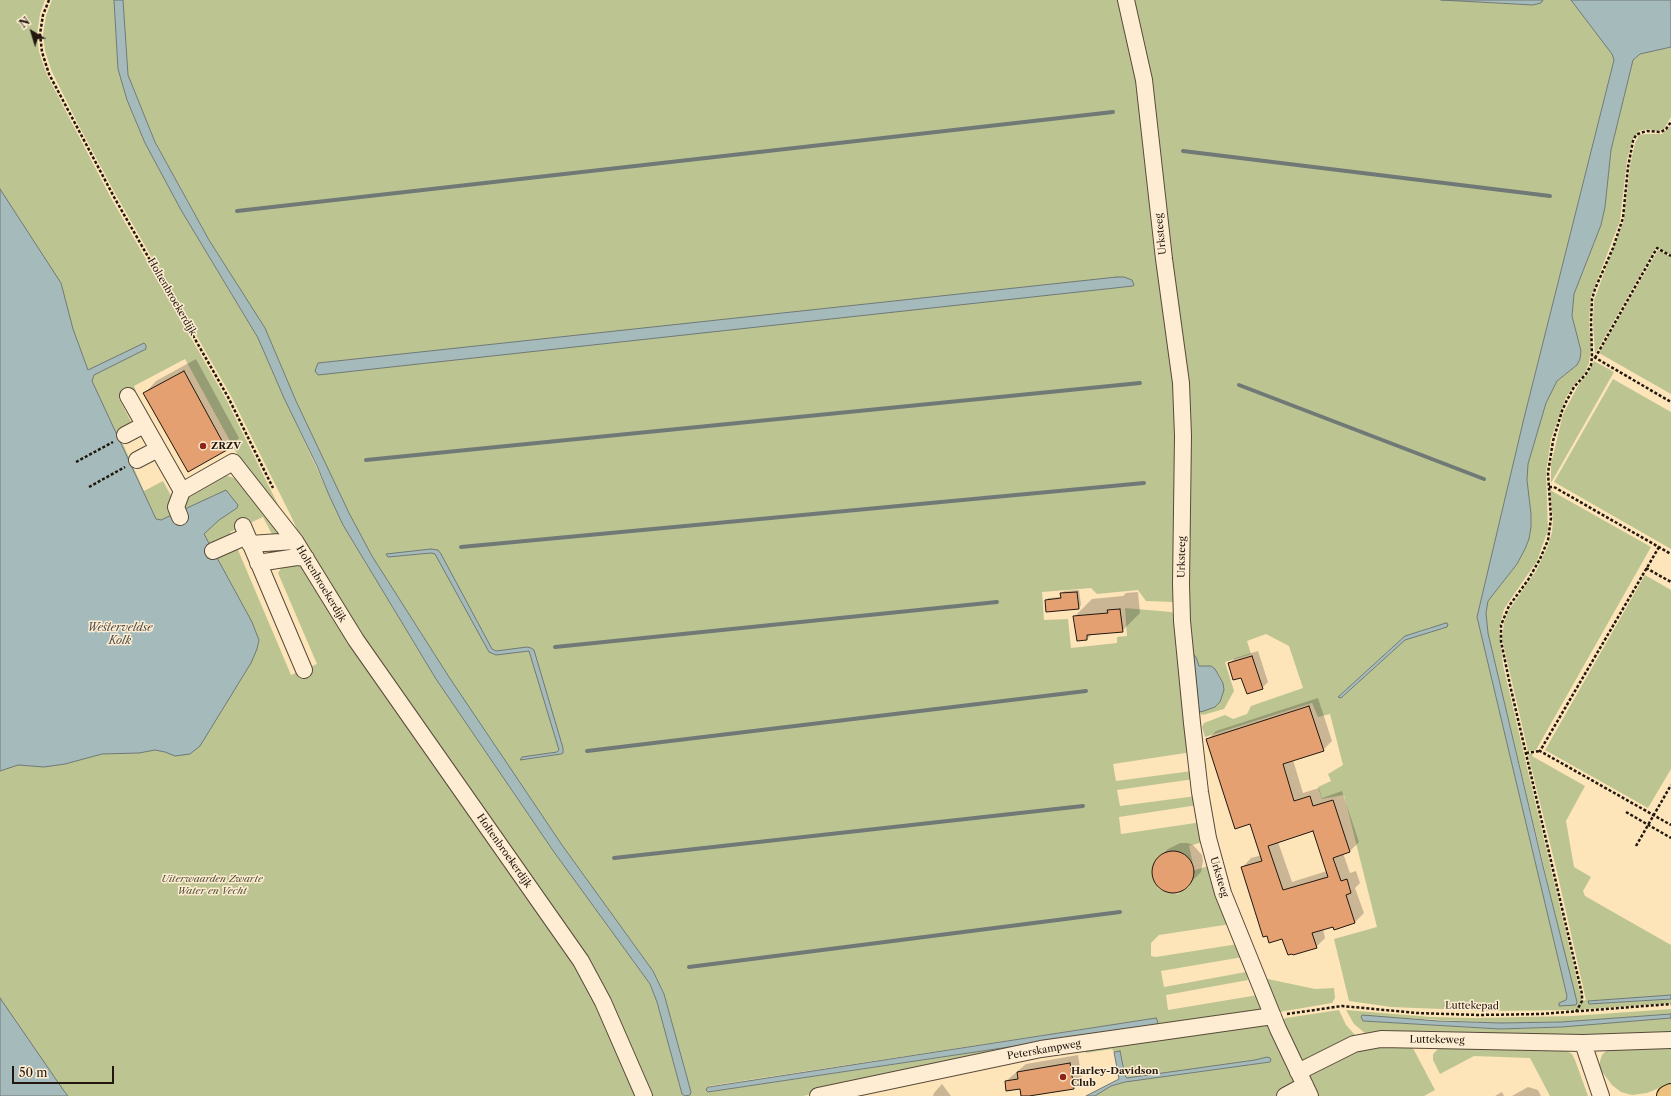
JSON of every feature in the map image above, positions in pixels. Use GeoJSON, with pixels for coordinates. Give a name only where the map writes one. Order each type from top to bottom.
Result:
{"type":"FeatureCollection","features":[{"type":"Feature","properties":{"kind":"main road"},"geometry":{"type":"LineString","coordinates":[[1666,1096],[1671,1094]]}},
{"type":"Feature","properties":{"kind":"street","name":"Urksteeg"},"geometry":{"type":"LineString","coordinates":[[1126,0],[1144,80],[1164,258],[1181,383],[1183,444],[1181,584],[1182,621],[1200,792],[1208,838],[1223,893],[1273,1016],[1304,1084]]}},
{"type":"Feature","properties":{"kind":"street"},"geometry":{"type":"LineString","coordinates":[[128,396],[182,491],[176,507],[180,517]]}},
{"type":"Feature","properties":{"kind":"street"},"geometry":{"type":"LineString","coordinates":[[125,435],[144,425]]}},
{"type":"Feature","properties":{"kind":"street"},"geometry":{"type":"LineString","coordinates":[[137,460],[158,449]]}},
{"type":"Feature","properties":{"kind":"street","name":"Holtenbroekerdijk"},"geometry":{"type":"LineString","coordinates":[[182,491],[233,462],[295,541],[356,640],[581,962],[603,1002],[644,1096]]}},
{"type":"Feature","properties":{"kind":"street"},"geometry":{"type":"LineString","coordinates":[[213,551],[247,535],[295,541]]}},
{"type":"Feature","properties":{"kind":"street"},"geometry":{"type":"LineString","coordinates":[[247,535],[304,670]]}},
{"type":"Feature","properties":{"kind":"street"},"geometry":{"type":"LineString","coordinates":[[258,563],[297,557],[306,558]]}},
{"type":"Feature","properties":{"kind":"street","name":"Peterskampweg"},"geometry":{"type":"LineString","coordinates":[[818,1096],[866,1091],[1041,1050],[1273,1016]]}},
{"type":"Feature","properties":{"kind":"street","name":"Luttekeweg"},"geometry":{"type":"LineString","coordinates":[[1285,1096],[1304,1084],[1354,1044],[1381,1039],[1583,1043],[1671,1040]]}},
{"type":"Feature","properties":{"kind":"street"},"geometry":{"type":"LineString","coordinates":[[1583,1043],[1600,1096]]}},
{"type":"Feature","properties":{"kind":"path","name":"Holtenbroekerdijk"},"geometry":{"type":"LineString","coordinates":[[49,0],[43,15],[40,34],[42,52],[49,74],[114,197],[228,397],[275,491]]}},
{"type":"Feature","properties":{"kind":"path"},"geometry":{"type":"LineString","coordinates":[[1594,357],[1591,322],[1592,299],[1613,248],[1623,218],[1628,167],[1633,141],[1636,135],[1640,133],[1647,131],[1661,132],[1666,130],[1671,122]]}},
{"type":"Feature","properties":{"kind":"path"},"geometry":{"type":"LineString","coordinates":[[1576,1012],[1582,1001],[1582,994],[1510,685],[1500,632],[1505,612],[1534,569],[1548,540],[1551,518],[1548,487],[1549,464],[1562,411],[1574,387],[1586,374],[1594,357],[1657,248],[1671,256]]}},
{"type":"Feature","properties":{"kind":"path"},"geometry":{"type":"LineString","coordinates":[[1594,357],[1671,402]]}},
{"type":"Feature","properties":{"kind":"path"},"geometry":{"type":"LineString","coordinates":[[76,462],[125,435]]}},
{"type":"Feature","properties":{"kind":"path"},"geometry":{"type":"LineString","coordinates":[[89,487],[137,460]]}},
{"type":"Feature","properties":{"kind":"path"},"geometry":{"type":"LineString","coordinates":[[1548,487],[1554,487],[1671,554]]}},
{"type":"Feature","properties":{"kind":"path"},"geometry":{"type":"LineString","coordinates":[[1540,752],[1659,547]]}},
{"type":"Feature","properties":{"kind":"path"},"geometry":{"type":"LineString","coordinates":[[1646,568],[1671,582]]}},
{"type":"Feature","properties":{"kind":"path"},"geometry":{"type":"LineString","coordinates":[[1526,753],[1540,752],[1671,825]]}},
{"type":"Feature","properties":{"kind":"path"},"geometry":{"type":"LineString","coordinates":[[1636,846],[1671,785]]}},
{"type":"Feature","properties":{"kind":"path"},"geometry":{"type":"LineString","coordinates":[[1626,812],[1671,838]]}},
{"type":"Feature","properties":{"kind":"path","name":"Luttekepad"},"geometry":{"type":"LineString","coordinates":[[1273,1016],[1342,1006],[1417,1013],[1478,1015],[1576,1012],[1671,1004]]}},
{"type":"Feature","properties":{"kind":"green space","name":"Uiterwaarden Zwarte Water en Vecht"},"geometry":{"type":"Polygon","coordinates":[[[0,0],[45,0],[40,14],[37,34],[39,52],[47,75],[111,198],[226,399],[285,519],[247,472],[185,359],[134,386],[136,391],[119,399],[134,427],[119,435],[144,491],[163,481],[176,505],[226,476],[243,481],[286,534],[273,536],[263,517],[230,532],[235,548],[238,550],[291,675],[317,664],[278,573],[282,567],[303,562],[578,963],[641,1096],[0,1096],[0,0]]]}},
{"type":"Feature","properties":{"kind":"green space"},"geometry":{"type":"Polygon","coordinates":[[[52,0],[114,0],[118,69],[127,100],[145,143],[181,210],[258,338],[343,525],[436,679],[554,852],[650,984],[657,1002],[682,1094],[685,1096],[647,1096],[619,1031],[309,556],[291,516],[231,396],[116,195],[52,72],[45,51],[43,34],[46,16],[52,0]]]}},
{"type":"Feature","properties":{"kind":"green space"},"geometry":{"type":"Polygon","coordinates":[[[123,0],[1123,0],[1129,23],[1175,360],[1178,598],[1173,602],[1146,601],[1138,590],[1097,594],[1091,588],[1042,592],[1044,620],[1068,619],[1071,648],[1117,643],[1117,637],[1127,636],[1125,608],[1171,612],[1176,615],[1192,752],[1113,764],[1116,781],[1192,771],[1194,779],[1117,790],[1120,806],[1196,796],[1198,805],[1119,817],[1121,834],[1202,822],[1206,841],[1189,846],[1193,864],[1184,854],[1177,851],[1170,851],[1158,857],[1152,870],[1152,877],[1159,889],[1165,892],[1178,894],[1189,887],[1194,877],[1195,870],[1212,865],[1231,924],[1159,935],[1151,943],[1151,956],[1156,957],[1238,944],[1243,957],[1161,971],[1164,987],[1246,972],[1248,980],[1166,995],[1168,1010],[1258,995],[1261,998],[1262,1011],[867,1082],[803,1096],[685,1096],[690,1095],[691,1092],[664,994],[653,971],[562,845],[449,677],[372,556],[349,513],[296,401],[265,328],[209,240],[155,142],[128,75],[123,0]],[[1156,1018],[709,1086],[706,1090],[709,1092],[1156,1025],[1158,1022],[1156,1018]]]}},
{"type":"Feature","properties":{"kind":"green space"},"geometry":{"type":"Polygon","coordinates":[[[1129,0],[1441,0],[1533,5],[1540,3],[1543,0],[1571,0],[1614,56],[1614,60],[1524,418],[1477,617],[1567,996],[1567,1000],[1559,1003],[1576,1001],[1488,633],[1486,613],[1488,601],[1517,564],[1529,539],[1531,514],[1527,480],[1528,464],[1546,403],[1557,381],[1577,365],[1580,359],[1581,351],[1572,316],[1574,294],[1601,225],[1605,207],[1611,150],[1633,60],[1640,54],[1671,47],[1671,117],[1664,129],[1656,131],[1648,129],[1639,131],[1632,140],[1627,160],[1620,221],[1591,296],[1589,322],[1591,348],[1589,363],[1585,373],[1573,386],[1565,399],[1551,439],[1546,472],[1548,530],[1537,561],[1504,609],[1499,628],[1503,665],[1582,1001],[1586,1000],[1528,754],[1534,753],[1532,756],[1585,786],[1566,821],[1574,867],[1591,877],[1583,891],[1585,896],[1671,945],[1671,995],[1589,1001],[1589,1004],[1671,999],[1671,1003],[1572,1010],[1490,1011],[1391,1007],[1349,1001],[1334,939],[1377,927],[1344,795],[1322,799],[1318,787],[1331,781],[1328,774],[1343,765],[1330,714],[1318,717],[1312,703],[1205,737],[1202,727],[1204,723],[1225,715],[1233,719],[1247,714],[1251,706],[1303,688],[1289,646],[1266,634],[1247,641],[1251,654],[1225,662],[1234,691],[1224,709],[1203,715],[1197,712],[1188,650],[1187,466],[1129,0]],[[1446,623],[1405,636],[1338,697],[1341,698],[1405,640],[1448,624],[1446,623]],[[1193,657],[1199,710],[1224,690],[1223,683],[1219,675],[1211,666],[1199,666],[1196,657],[1193,657]]]}},
{"type":"Feature","properties":{"kind":"green space"},"geometry":{"type":"Polygon","coordinates":[[[1671,126],[1671,255],[1656,247],[1595,354],[1593,322],[1594,300],[1624,220],[1630,166],[1635,143],[1639,135],[1662,134],[1671,126]]]}},
{"type":"Feature","properties":{"kind":"green space"},"geometry":{"type":"Polygon","coordinates":[[[1658,250],[1671,257],[1671,394],[1599,353],[1658,250]]]}},
{"type":"Feature","properties":{"kind":"green space"},"geometry":{"type":"Polygon","coordinates":[[[1594,361],[1614,372],[1551,483],[1551,464],[1563,414],[1579,384],[1588,374],[1594,361]]]}},
{"type":"Feature","properties":{"kind":"green space"},"geometry":{"type":"Polygon","coordinates":[[[1613,379],[1671,412],[1671,549],[1554,482],[1613,379]]]}},
{"type":"Feature","properties":{"kind":"green space"},"geometry":{"type":"Polygon","coordinates":[[[1550,490],[1651,547],[1536,750],[1528,751],[1502,639],[1504,622],[1509,610],[1536,571],[1548,546],[1552,532],[1553,520],[1550,490]]]}},
{"type":"Feature","properties":{"kind":"green space"},"geometry":{"type":"Polygon","coordinates":[[[1645,575],[1671,590],[1671,769],[1648,808],[1545,750],[1645,575]]]}},
{"type":"Feature","properties":{"kind":"green space"},"geometry":{"type":"Polygon","coordinates":[[[1263,978],[1315,989],[1334,988],[1335,998],[1332,1003],[1279,1012],[1263,978]]]}},
{"type":"Feature","properties":{"kind":"green space"},"geometry":{"type":"Polygon","coordinates":[[[1671,1009],[1671,1014],[1561,1022],[1501,1023],[1361,1016],[1363,1021],[1500,1029],[1562,1027],[1671,1018],[1671,1035],[1589,1037],[1366,1034],[1354,1024],[1346,1010],[1431,1017],[1475,1018],[1572,1016],[1671,1009]]]}},
{"type":"Feature","properties":{"kind":"green space"},"geometry":{"type":"Polygon","coordinates":[[[1339,1010],[1346,1025],[1356,1036],[1304,1061],[1299,1059],[1282,1020],[1286,1018],[1339,1010]]]}},
{"type":"Feature","properties":{"kind":"green space"},"geometry":{"type":"Polygon","coordinates":[[[1267,1024],[1296,1080],[1294,1087],[1278,1096],[1095,1096],[1111,1086],[1125,1082],[1270,1062],[1271,1060],[1267,1057],[1128,1078],[1125,1076],[1120,1051],[1114,1052],[1112,1049],[1086,1053],[1085,1049],[1267,1024]]]}},
{"type":"Feature","properties":{"kind":"green space"},"geometry":{"type":"Polygon","coordinates":[[[1409,1044],[1414,1050],[1435,1090],[1424,1096],[1315,1096],[1309,1077],[1310,1075],[1363,1048],[1409,1044]]]}},
{"type":"Feature","properties":{"kind":"green space"},"geometry":{"type":"Polygon","coordinates":[[[1439,1048],[1565,1050],[1572,1054],[1575,1060],[1588,1096],[1550,1096],[1530,1058],[1474,1056],[1440,1074],[1433,1060],[1433,1054],[1439,1048]]]}},
{"type":"Feature","properties":{"kind":"green space"},"geometry":{"type":"Polygon","coordinates":[[[1671,1048],[1671,1083],[1647,1093],[1632,1095],[1621,1092],[1612,1085],[1600,1069],[1602,1055],[1607,1050],[1671,1048]]]}},
{"type":"Feature","properties":{"kind":"water"},"geometry":{"type":"Polygon","coordinates":[[[114,0],[123,0],[128,75],[155,142],[209,240],[265,328],[296,401],[349,513],[372,556],[449,677],[562,845],[653,971],[664,994],[691,1092],[690,1095],[685,1096],[682,1094],[657,1002],[650,984],[554,852],[436,679],[343,525],[258,338],[181,210],[145,143],[127,100],[118,69],[114,0]]]}},
{"type":"Feature","properties":{"kind":"water"},"geometry":{"type":"Polygon","coordinates":[[[1441,0],[1543,0],[1541,3],[1533,5],[1441,0]]]}},
{"type":"Feature","properties":{"kind":"water"},"geometry":{"type":"Polygon","coordinates":[[[1571,0],[1671,0],[1671,47],[1640,54],[1633,60],[1611,150],[1605,207],[1601,225],[1574,294],[1572,316],[1581,351],[1580,359],[1577,365],[1557,381],[1546,403],[1528,464],[1527,480],[1531,514],[1529,539],[1517,564],[1488,601],[1486,613],[1488,633],[1577,1002],[1576,1005],[1559,1006],[1559,1003],[1566,1000],[1567,996],[1477,617],[1524,418],[1614,60],[1612,54],[1571,0]]]}},
{"type":"Feature","properties":{"kind":"water","name":"Westerveldse Kolk"},"geometry":{"type":"Polygon","coordinates":[[[0,189],[61,283],[73,329],[88,370],[144,343],[146,345],[146,349],[94,375],[92,381],[156,519],[161,520],[226,490],[238,505],[237,508],[219,520],[204,534],[252,622],[259,640],[251,663],[200,746],[190,754],[175,756],[155,750],[139,753],[102,754],[65,764],[44,767],[18,765],[0,771],[0,189]]]}},
{"type":"Feature","properties":{"kind":"water"},"geometry":{"type":"Polygon","coordinates":[[[1124,277],[1132,280],[1134,285],[318,375],[315,371],[318,363],[1124,277]]]}},
{"type":"Feature","properties":{"kind":"water"},"geometry":{"type":"Polygon","coordinates":[[[431,549],[438,550],[441,554],[492,649],[496,651],[527,647],[534,650],[563,748],[563,753],[520,760],[522,757],[557,752],[559,750],[529,651],[496,655],[489,652],[435,554],[431,553],[388,557],[386,554],[431,549]]]}},
{"type":"Feature","properties":{"kind":"water"},"geometry":{"type":"Polygon","coordinates":[[[1446,623],[1448,624],[1447,627],[1405,640],[1341,698],[1338,697],[1405,636],[1446,623]]]}},
{"type":"Feature","properties":{"kind":"water"},"geometry":{"type":"Polygon","coordinates":[[[1194,655],[1199,666],[1211,666],[1215,669],[1223,683],[1224,690],[1220,702],[1215,707],[1201,712],[1199,710],[1194,655]]]}},
{"type":"Feature","properties":{"kind":"water"},"geometry":{"type":"Polygon","coordinates":[[[1671,995],[1671,999],[1589,1004],[1588,1001],[1671,995]]]}},
{"type":"Feature","properties":{"kind":"water"},"geometry":{"type":"Polygon","coordinates":[[[0,998],[64,1091],[68,1096],[0,1096],[0,998]]]}},
{"type":"Feature","properties":{"kind":"water"},"geometry":{"type":"Polygon","coordinates":[[[1671,1014],[1671,1018],[1562,1027],[1500,1029],[1363,1021],[1361,1017],[1362,1015],[1438,1021],[1501,1023],[1561,1022],[1671,1014]]]}},
{"type":"Feature","properties":{"kind":"water"},"geometry":{"type":"Polygon","coordinates":[[[1156,1018],[1158,1022],[1156,1025],[708,1092],[706,1090],[709,1087],[1156,1018]]]}},
{"type":"Feature","properties":{"kind":"water"},"geometry":{"type":"Polygon","coordinates":[[[1120,1051],[1125,1076],[1127,1078],[1267,1057],[1271,1060],[1270,1062],[1125,1082],[1111,1086],[1095,1096],[1086,1096],[1119,1079],[1114,1052],[1120,1051]]]}},
{"type":"Feature","properties":{"kind":"building"},"geometry":{"type":"Polygon","coordinates":[[[184,371],[227,450],[188,472],[143,393],[184,371]]]}},
{"type":"Feature","properties":{"kind":"building"},"geometry":{"type":"Polygon","coordinates":[[[1077,592],[1079,609],[1046,612],[1045,600],[1061,598],[1060,593],[1077,592]]]}},
{"type":"Feature","properties":{"kind":"building"},"geometry":{"type":"Polygon","coordinates":[[[1120,609],[1123,632],[1087,635],[1087,640],[1077,641],[1073,616],[1108,613],[1107,610],[1120,609]]]}},
{"type":"Feature","properties":{"kind":"building"},"geometry":{"type":"Polygon","coordinates":[[[1252,656],[1263,689],[1247,694],[1241,678],[1233,680],[1228,663],[1252,656]]]}},
{"type":"Feature","properties":{"kind":"building"},"geometry":{"type":"Polygon","coordinates":[[[1309,706],[1324,751],[1283,764],[1294,801],[1310,796],[1313,806],[1333,800],[1350,852],[1333,858],[1341,881],[1347,879],[1351,893],[1346,895],[1355,923],[1334,930],[1333,927],[1312,933],[1317,948],[1293,955],[1288,955],[1282,939],[1269,943],[1267,936],[1263,937],[1241,867],[1262,861],[1250,824],[1235,829],[1206,739],[1309,706]],[[1313,831],[1268,846],[1283,890],[1328,877],[1313,831]]]}},
{"type":"Feature","properties":{"kind":"building"},"geometry":{"type":"Polygon","coordinates":[[[1169,851],[1177,851],[1185,854],[1191,860],[1194,872],[1191,884],[1185,890],[1177,893],[1169,893],[1161,890],[1155,884],[1152,876],[1152,868],[1155,860],[1161,854],[1169,851]]]}},
{"type":"Feature","properties":{"kind":"building"},"geometry":{"type":"Polygon","coordinates":[[[1070,1063],[1074,1089],[1029,1096],[1021,1096],[1020,1089],[1006,1091],[1005,1081],[1018,1079],[1017,1072],[1070,1063]]]}},
{"type":"Feature","properties":{"kind":"waterway"},"geometry":{"type":"LineString","coordinates":[[237,211],[1113,112]]}},
{"type":"Feature","properties":{"kind":"waterway"},"geometry":{"type":"LineString","coordinates":[[1183,151],[1550,196]]}},
{"type":"Feature","properties":{"kind":"waterway"},"geometry":{"type":"LineString","coordinates":[[366,460],[1140,383]]}},
{"type":"Feature","properties":{"kind":"waterway"},"geometry":{"type":"LineString","coordinates":[[1239,385],[1484,479]]}},
{"type":"Feature","properties":{"kind":"waterway"},"geometry":{"type":"LineString","coordinates":[[461,547],[1144,483]]}},
{"type":"Feature","properties":{"kind":"waterway"},"geometry":{"type":"LineString","coordinates":[[555,647],[997,602]]}},
{"type":"Feature","properties":{"kind":"waterway"},"geometry":{"type":"LineString","coordinates":[[587,751],[1086,691]]}},
{"type":"Feature","properties":{"kind":"waterway"},"geometry":{"type":"LineString","coordinates":[[614,858],[1083,806]]}},
{"type":"Feature","properties":{"kind":"waterway"},"geometry":{"type":"LineString","coordinates":[[689,967],[1120,912]]}},
{"type":"Feature","properties":{"kind":"place","name":"ZRZV"},"geometry":{"type":"Point","coordinates":[203,446]}},
{"type":"Feature","properties":{"kind":"place","name":"Harley-Davidson Club"},"geometry":{"type":"Point","coordinates":[1063,1077]}}]}
